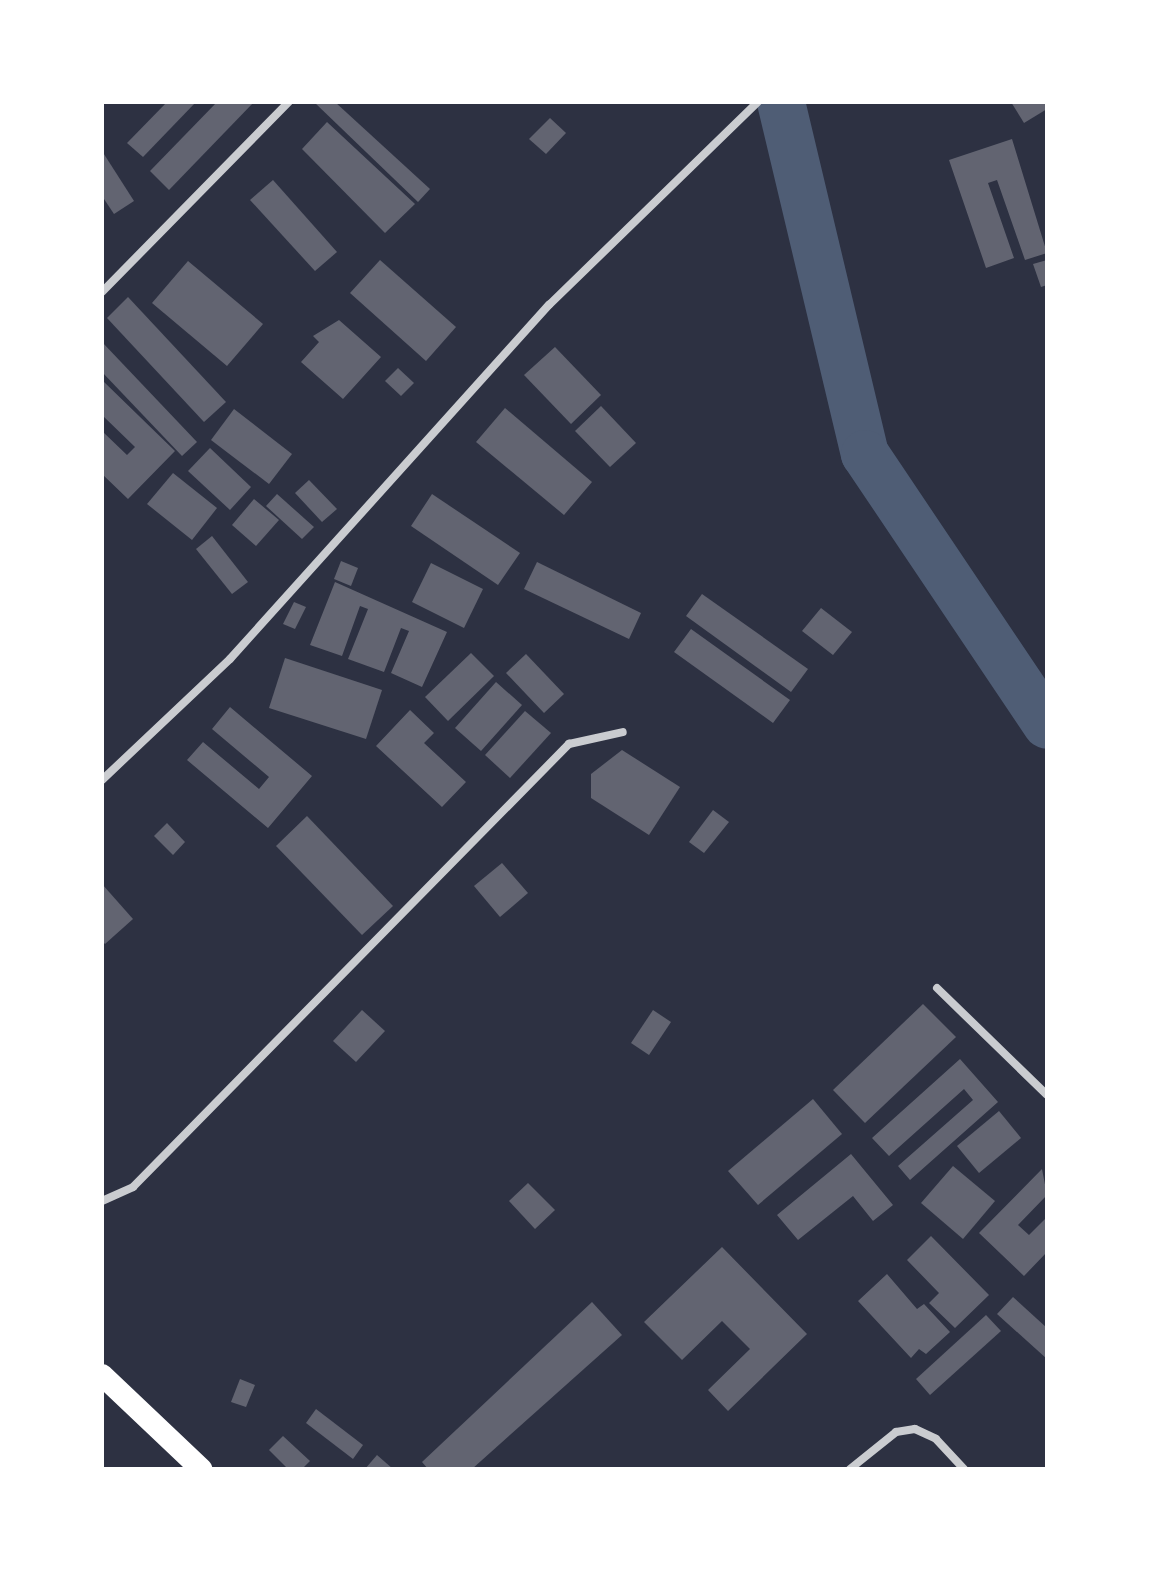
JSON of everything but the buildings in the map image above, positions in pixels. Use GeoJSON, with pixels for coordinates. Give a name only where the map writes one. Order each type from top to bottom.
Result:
{"type":"FeatureCollection","features":[{"type":"Feature","properties":{"kind":"highway"},"geometry":{"type":"LineString","coordinates":[[102,1375],[201,1469]]}},
{"type":"Feature","properties":{"kind":"street"},"geometry":{"type":"LineString","coordinates":[[102,292],[289,102]]}},
{"type":"Feature","properties":{"kind":"street"},"geometry":{"type":"LineString","coordinates":[[102,780],[230,659],[549,305],[758,102]]}},
{"type":"Feature","properties":{"kind":"street"},"geometry":{"type":"LineString","coordinates":[[102,1201],[133,1187],[569,744],[623,732]]}},
{"type":"Feature","properties":{"kind":"street"},"geometry":{"type":"LineString","coordinates":[[937,988],[1047,1095]]}},
{"type":"Feature","properties":{"kind":"street"},"geometry":{"type":"LineString","coordinates":[[850,1469],[896,1432],[915,1429],[936,1439],[964,1469]]}},
{"type":"Feature","properties":{"kind":"waterway"},"geometry":{"type":"LineString","coordinates":[[781,102],[865,454],[1047,725]]}}]}
